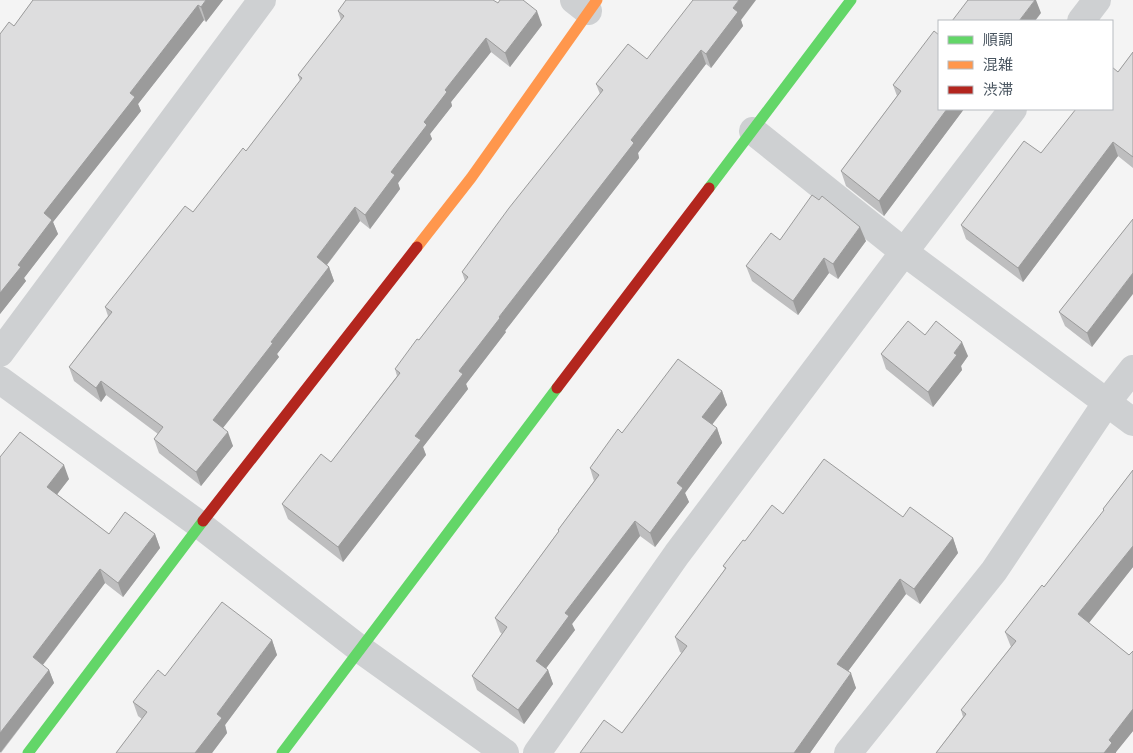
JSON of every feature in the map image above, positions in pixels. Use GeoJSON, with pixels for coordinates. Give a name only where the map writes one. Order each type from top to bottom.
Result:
{"type":"FeatureCollection","features":[{"type":"Feature","properties":{"kind":"street"},"geometry":{"type":"LineString","coordinates":[[0,353],[262,0]]}},
{"type":"Feature","properties":{"kind":"street"},"geometry":{"type":"LineString","coordinates":[[282,753],[851,0]]}},
{"type":"Feature","properties":{"kind":"street"},"geometry":{"type":"LineString","coordinates":[[1081,20],[1097,0]]}},
{"type":"Feature","properties":{"kind":"street"},"geometry":{"type":"LineString","coordinates":[[28,753],[200,525],[471,178],[586,4]]}},
{"type":"Feature","properties":{"kind":"street"},"geometry":{"type":"LineString","coordinates":[[537,753],[677,554],[1012,110]]}},
{"type":"Feature","properties":{"kind":"street"},"geometry":{"type":"LineString","coordinates":[[753,131],[904,252],[1133,422]]}},
{"type":"Feature","properties":{"kind":"street"},"geometry":{"type":"LineString","coordinates":[[848,753],[994,571],[1106,402],[1133,368]]}},
{"type":"Feature","properties":{"kind":"street"},"geometry":{"type":"LineString","coordinates":[[0,380],[200,525],[360,649],[506,753]]}},
{"type":"Feature","properties":{"kind":"building"},"geometry":{"type":"Polygon","coordinates":[[[33,0],[206,0],[201,7],[198,5],[130,93],[135,97],[44,213],[52,220],[18,265],[21,267],[0,293],[0,34],[9,22],[14,26],[33,0]]]}},
{"type":"Feature","properties":{"kind":"building"},"geometry":{"type":"Polygon","coordinates":[[[346,0],[493,0],[498,3],[500,0],[523,0],[537,11],[505,53],[486,38],[445,90],[447,92],[424,122],[427,125],[391,172],[395,175],[365,215],[355,207],[317,257],[329,267],[213,420],[228,432],[196,472],[154,439],[163,427],[101,381],[96,388],[69,367],[112,312],[105,307],[185,206],[193,212],[243,148],[246,151],[302,78],[298,75],[344,16],[338,11],[346,0]]]}},
{"type":"Feature","properties":{"kind":"building"},"geometry":{"type":"Polygon","coordinates":[[[693,0],[739,0],[733,8],[738,12],[706,54],[701,50],[631,140],[634,143],[459,371],[463,374],[415,436],[421,440],[338,547],[282,504],[321,454],[331,462],[400,373],[395,369],[468,277],[462,272],[509,208],[603,90],[596,84],[628,44],[647,59],[693,0]]]}},
{"type":"Feature","properties":{"kind":"building"},"geometry":{"type":"Polygon","coordinates":[[[968,0],[1035,0],[1020,20],[953,20],[968,0]]]}},
{"type":"Feature","properties":{"kind":"building"},"geometry":{"type":"Polygon","coordinates":[[[934,31],[938,34],[938,110],[946,110],[879,201],[841,171],[901,91],[893,85],[934,31]]]}},
{"type":"Feature","properties":{"kind":"building"},"geometry":{"type":"Polygon","coordinates":[[[1133,52],[1133,157],[1113,142],[1018,268],[961,225],[1024,141],[1041,153],[1075,110],[1113,110],[1113,68],[1118,72],[1133,52]]]}},
{"type":"Feature","properties":{"kind":"building"},"geometry":{"type":"Polygon","coordinates":[[[812,195],[819,200],[822,196],[860,227],[833,264],[824,258],[793,301],[746,266],[771,233],[780,240],[812,195]]]}},
{"type":"Feature","properties":{"kind":"building"},"geometry":{"type":"Polygon","coordinates":[[[1133,219],[1133,273],[1087,333],[1059,312],[1133,219]]]}},
{"type":"Feature","properties":{"kind":"building"},"geometry":{"type":"Polygon","coordinates":[[[908,321],[925,335],[936,321],[962,342],[954,353],[957,355],[928,392],[881,354],[908,321]]]}},
{"type":"Feature","properties":{"kind":"building"},"geometry":{"type":"Polygon","coordinates":[[[678,359],[722,391],[702,417],[717,428],[677,483],[683,488],[650,533],[635,521],[565,613],[569,616],[536,661],[548,670],[518,710],[472,676],[507,627],[495,618],[599,475],[590,468],[618,429],[622,433],[678,359]]]}},
{"type":"Feature","properties":{"kind":"building"},"geometry":{"type":"Polygon","coordinates":[[[20,432],[64,465],[47,487],[109,534],[125,512],[155,534],[118,583],[100,569],[33,657],[49,670],[0,733],[0,457],[20,432]]]}},
{"type":"Feature","properties":{"kind":"building"},"geometry":{"type":"Polygon","coordinates":[[[824,459],[903,517],[910,507],[953,538],[914,589],[900,579],[837,664],[851,673],[794,753],[580,753],[604,720],[622,733],[687,646],[675,637],[726,568],[723,566],[772,505],[783,514],[824,459]]]}},
{"type":"Feature","properties":{"kind":"building"},"geometry":{"type":"Polygon","coordinates":[[[1133,470],[1133,546],[1078,614],[1129,655],[1133,651],[1133,709],[1109,740],[1112,743],[1104,753],[936,753],[966,714],[961,710],[1016,641],[1005,632],[1042,585],[1044,587],[1133,470]]]}},
{"type":"Feature","properties":{"kind":"building"},"geometry":{"type":"Polygon","coordinates":[[[222,602],[272,640],[217,714],[222,718],[195,753],[116,753],[147,712],[133,702],[158,670],[165,676],[222,602]]]}},
{"type":"Feature","properties":{"kind":"traffic: fast"},"geometry":{"type":"LineString","coordinates":[[709,188],[851,0]]}},
{"type":"Feature","properties":{"kind":"traffic: fast"},"geometry":{"type":"LineString","coordinates":[[282,753],[557,388]]}},
{"type":"Feature","properties":{"kind":"traffic: fast"},"geometry":{"type":"LineString","coordinates":[[28,753],[203,521]]}},
{"type":"Feature","properties":{"kind":"traffic: slow"},"geometry":{"type":"LineString","coordinates":[[417,247],[471,178],[597,0]]}},
{"type":"Feature","properties":{"kind":"traffic: jam"},"geometry":{"type":"LineString","coordinates":[[557,388],[709,188]]}},
{"type":"Feature","properties":{"kind":"traffic: jam"},"geometry":{"type":"LineString","coordinates":[[203,521],[417,247]]}}]}
